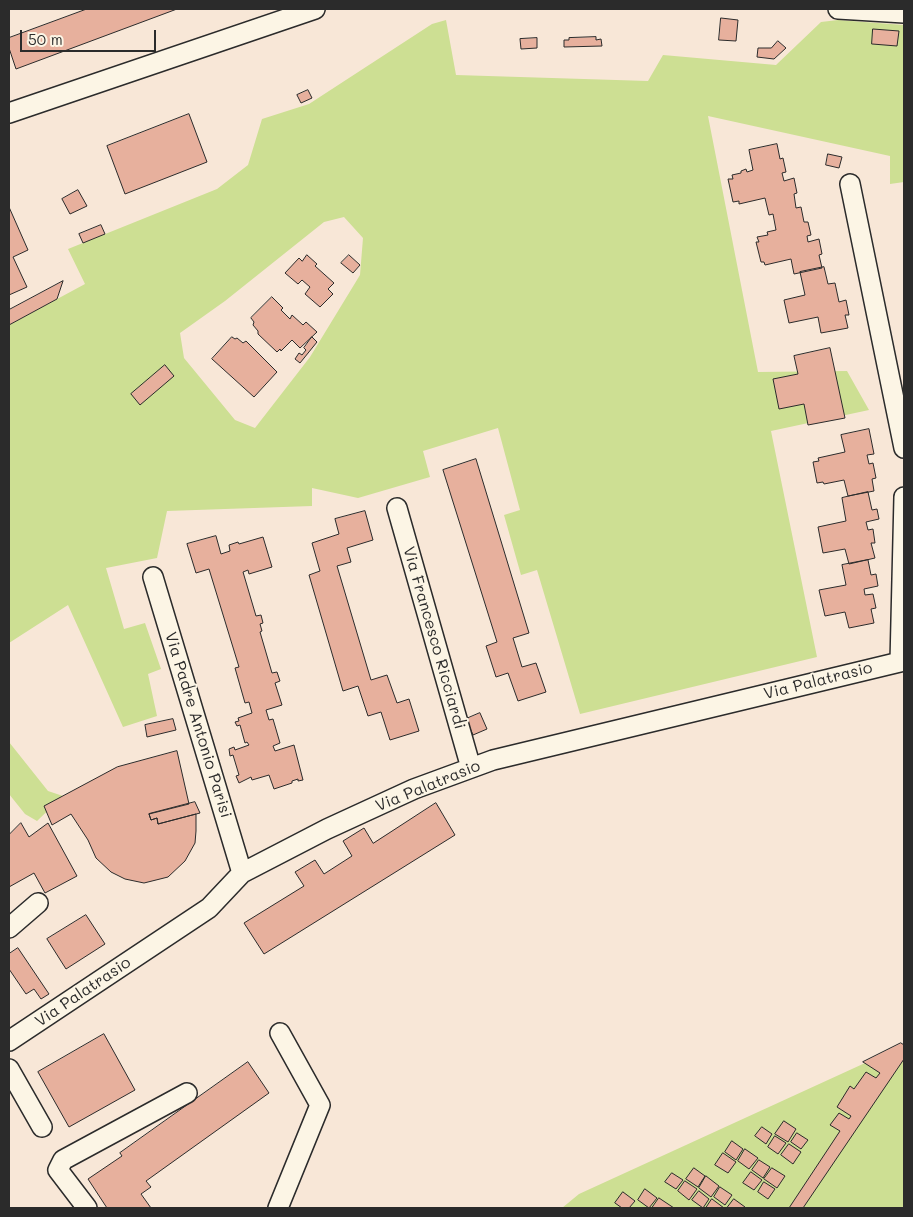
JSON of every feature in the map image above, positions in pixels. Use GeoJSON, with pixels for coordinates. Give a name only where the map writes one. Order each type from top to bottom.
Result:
{"type":"FeatureCollection","features":[{"type":"Feature","properties":{"kind":"street"},"geometry":{"type":"LineString","coordinates":[[9,113],[315,9]]}},
{"type":"Feature","properties":{"kind":"street"},"geometry":{"type":"LineString","coordinates":[[838,9],[904,13]]}},
{"type":"Feature","properties":{"kind":"street"},"geometry":{"type":"LineString","coordinates":[[850,184],[904,448]]}},
{"type":"Feature","properties":{"kind":"street"},"geometry":{"type":"LineString","coordinates":[[902,661],[904,497]]}},
{"type":"Feature","properties":{"kind":"street","name":"Via Francesco Ricciardi"},"geometry":{"type":"LineString","coordinates":[[397,508],[471,768]]}},
{"type":"Feature","properties":{"kind":"street","name":"Via Padre Antonio Parisi"},"geometry":{"type":"LineString","coordinates":[[153,577],[242,873]]}},
{"type":"Feature","properties":{"kind":"street","name":"Via Palatrasio"},"geometry":{"type":"LineString","coordinates":[[9,1041],[209,908],[242,873],[336,825],[414,789],[493,760],[902,661]]}},
{"type":"Feature","properties":{"kind":"street"},"geometry":{"type":"LineString","coordinates":[[9,928],[38,903]]}},
{"type":"Feature","properties":{"kind":"street"},"geometry":{"type":"LineString","coordinates":[[278,1208],[320,1105],[280,1033]]}},
{"type":"Feature","properties":{"kind":"street"},"geometry":{"type":"LineString","coordinates":[[9,1069],[42,1127]]}},
{"type":"Feature","properties":{"kind":"street"},"geometry":{"type":"LineString","coordinates":[[87,1208],[58,1170],[63,1160],[186,1093]]}},
{"type":"Feature","properties":{"kind":"green space"},"geometry":{"type":"Polygon","coordinates":[[[446,20],[456,75],[648,81],[663,55],[776,65],[821,22],[838,20],[904,25],[904,182],[890,184],[890,156],[708,116],[758,372],[847,371],[869,410],[771,431],[817,657],[580,714],[537,570],[521,575],[504,515],[520,510],[498,428],[423,451],[430,477],[358,498],[312,488],[312,506],[167,511],[157,558],[106,568],[124,629],[145,623],[161,669],[148,674],[157,716],[123,727],[68,605],[9,643],[9,325],[85,284],[68,249],[217,189],[248,165],[262,119],[309,104],[432,24],[446,20]],[[344,217],[324,222],[225,301],[180,333],[184,358],[235,420],[255,428],[310,357],[360,275],[363,238],[344,217]]]}},
{"type":"Feature","properties":{"kind":"green space"},"geometry":{"type":"Polygon","coordinates":[[[9,742],[48,791],[63,796],[37,821],[25,814],[9,794],[9,742]]]}},
{"type":"Feature","properties":{"kind":"green space"},"geometry":{"type":"Polygon","coordinates":[[[900,1047],[904,1050],[904,1208],[562,1208],[579,1194],[900,1047]]]}},
{"type":"Feature","properties":{"kind":"building"},"geometry":{"type":"Polygon","coordinates":[[[87,9],[177,9],[16,69],[9,48],[9,38],[87,9]]]}},
{"type":"Feature","properties":{"kind":"building"},"geometry":{"type":"Polygon","coordinates":[[[721,18],[738,20],[736,41],[719,40],[721,18]]]}},
{"type":"Feature","properties":{"kind":"building"},"geometry":{"type":"Polygon","coordinates":[[[873,29],[899,31],[897,46],[872,44],[873,29]]]}},
{"type":"Feature","properties":{"kind":"building"},"geometry":{"type":"Polygon","coordinates":[[[596,37],[596,40],[601,39],[602,46],[564,47],[564,40],[569,40],[569,38],[596,37]]]}},
{"type":"Feature","properties":{"kind":"building"},"geometry":{"type":"Polygon","coordinates":[[[537,38],[537,48],[521,49],[520,39],[537,38]]]}},
{"type":"Feature","properties":{"kind":"building"},"geometry":{"type":"Polygon","coordinates":[[[778,41],[786,48],[774,59],[757,57],[758,48],[771,48],[778,41]]]}},
{"type":"Feature","properties":{"kind":"building"},"geometry":{"type":"Polygon","coordinates":[[[308,90],[312,98],[301,103],[297,95],[308,90]]]}},
{"type":"Feature","properties":{"kind":"building"},"geometry":{"type":"Polygon","coordinates":[[[189,114],[207,162],[125,194],[107,146],[189,114]]]}},
{"type":"Feature","properties":{"kind":"building"},"geometry":{"type":"Polygon","coordinates":[[[777,144],[780,159],[783,158],[786,172],[782,173],[784,181],[794,178],[797,193],[794,194],[796,208],[801,207],[804,222],[808,222],[811,235],[807,236],[808,242],[819,239],[822,254],[819,255],[822,268],[794,274],[791,259],[765,265],[764,262],[761,262],[756,242],[759,242],[757,237],[768,235],[767,232],[776,230],[773,214],[769,215],[765,198],[739,204],[739,201],[733,202],[728,179],[733,179],[732,175],[741,173],[741,171],[746,169],[747,172],[753,170],[749,150],[777,144]]]}},
{"type":"Feature","properties":{"kind":"building"},"geometry":{"type":"Polygon","coordinates":[[[828,154],[842,157],[839,168],[826,165],[828,154]]]}},
{"type":"Feature","properties":{"kind":"building"},"geometry":{"type":"Polygon","coordinates":[[[78,190],[87,206],[70,214],[62,199],[78,190]]]}},
{"type":"Feature","properties":{"kind":"building"},"geometry":{"type":"Polygon","coordinates":[[[9,207],[28,250],[13,257],[27,287],[9,295],[9,207]]]}},
{"type":"Feature","properties":{"kind":"building"},"geometry":{"type":"Polygon","coordinates":[[[101,225],[105,234],[83,243],[79,234],[101,225]]]}},
{"type":"Feature","properties":{"kind":"building"},"geometry":{"type":"Polygon","coordinates":[[[307,255],[317,264],[315,266],[334,283],[328,289],[333,294],[320,307],[305,294],[310,287],[302,280],[298,284],[285,273],[299,258],[302,261],[307,255]]]}},
{"type":"Feature","properties":{"kind":"building"},"geometry":{"type":"Polygon","coordinates":[[[349,255],[360,265],[353,273],[341,263],[349,255]]]}},
{"type":"Feature","properties":{"kind":"building"},"geometry":{"type":"Polygon","coordinates":[[[824,267],[828,284],[835,283],[839,302],[846,300],[849,315],[845,315],[848,328],[821,333],[818,317],[789,323],[784,300],[805,295],[800,272],[824,267]]]}},
{"type":"Feature","properties":{"kind":"building"},"geometry":{"type":"Polygon","coordinates":[[[63,281],[57,299],[9,325],[9,310],[63,281]]]}},
{"type":"Feature","properties":{"kind":"building"},"geometry":{"type":"Polygon","coordinates":[[[272,297],[283,308],[281,310],[290,319],[292,315],[303,325],[306,322],[317,332],[300,348],[292,340],[281,351],[280,349],[277,352],[258,334],[253,325],[254,322],[251,318],[272,297]]]}},
{"type":"Feature","properties":{"kind":"building"},"geometry":{"type":"Polygon","coordinates":[[[232,337],[237,338],[243,343],[246,341],[277,372],[254,397],[212,359],[232,337]]]}},
{"type":"Feature","properties":{"kind":"building"},"geometry":{"type":"Polygon","coordinates":[[[312,337],[317,342],[300,363],[295,359],[299,353],[302,355],[306,350],[304,348],[312,337]]]}},
{"type":"Feature","properties":{"kind":"building"},"geometry":{"type":"Polygon","coordinates":[[[830,348],[845,418],[808,425],[804,404],[779,409],[773,379],[798,374],[794,356],[830,348]]]}},
{"type":"Feature","properties":{"kind":"building"},"geometry":{"type":"Polygon","coordinates":[[[165,365],[174,376],[140,405],[131,394],[165,365]]]}},
{"type":"Feature","properties":{"kind":"building"},"geometry":{"type":"Polygon","coordinates":[[[869,429],[874,454],[867,455],[869,464],[873,463],[876,478],[872,479],[874,491],[848,496],[844,480],[824,484],[823,482],[817,483],[813,462],[819,461],[818,458],[845,452],[841,435],[869,429]]]}},
{"type":"Feature","properties":{"kind":"building"},"geometry":{"type":"Polygon","coordinates":[[[476,459],[529,633],[513,638],[522,667],[536,663],[546,692],[518,701],[508,673],[496,677],[486,646],[497,642],[443,470],[476,459]]]}},
{"type":"Feature","properties":{"kind":"building"},"geometry":{"type":"Polygon","coordinates":[[[868,492],[872,510],[877,509],[879,519],[866,522],[868,530],[873,529],[875,543],[871,543],[875,558],[849,564],[845,549],[823,553],[818,527],[846,521],[842,498],[868,492]]]}},
{"type":"Feature","properties":{"kind":"building"},"geometry":{"type":"Polygon","coordinates":[[[365,511],[373,540],[347,548],[351,562],[337,566],[371,680],[387,675],[397,703],[409,699],[419,731],[390,740],[381,712],[368,716],[358,686],[343,691],[309,575],[320,571],[312,543],[339,534],[335,519],[365,511]]]}},
{"type":"Feature","properties":{"kind":"building"},"geometry":{"type":"Polygon","coordinates":[[[216,536],[221,554],[230,551],[229,545],[263,537],[272,567],[249,574],[248,570],[243,572],[256,616],[261,615],[263,623],[260,624],[262,631],[260,632],[272,673],[277,672],[280,681],[275,683],[282,705],[266,710],[269,720],[273,719],[280,743],[273,746],[275,751],[294,745],[303,780],[298,781],[298,779],[274,789],[269,775],[252,780],[251,777],[239,783],[236,776],[239,775],[233,755],[230,756],[229,749],[234,747],[235,750],[249,745],[247,742],[245,743],[240,725],[237,726],[235,722],[239,721],[238,718],[252,713],[249,702],[245,703],[235,668],[239,667],[209,569],[196,573],[187,544],[216,536]]]}},
{"type":"Feature","properties":{"kind":"building"},"geometry":{"type":"Polygon","coordinates":[[[868,560],[871,575],[876,574],[878,586],[864,589],[865,595],[873,594],[876,608],[871,609],[874,623],[849,628],[845,612],[825,616],[819,590],[846,585],[842,565],[868,560]]]}},
{"type":"Feature","properties":{"kind":"building"},"geometry":{"type":"Polygon","coordinates":[[[480,713],[487,729],[473,735],[466,719],[480,713]]]}},
{"type":"Feature","properties":{"kind":"building"},"geometry":{"type":"Polygon","coordinates":[[[173,719],[176,730],[147,737],[145,725],[173,719]]]}},
{"type":"Feature","properties":{"kind":"building"},"geometry":{"type":"Polygon","coordinates":[[[177,751],[189,804],[149,814],[151,820],[157,818],[158,824],[196,814],[196,831],[195,843],[185,861],[168,877],[144,883],[125,879],[111,872],[96,858],[88,840],[71,814],[52,825],[44,806],[117,767],[177,751]]]}},
{"type":"Feature","properties":{"kind":"building"},"geometry":{"type":"Polygon","coordinates":[[[195,802],[200,813],[158,824],[157,818],[151,820],[149,814],[195,802]]]}},
{"type":"Feature","properties":{"kind":"building"},"geometry":{"type":"Polygon","coordinates":[[[436,803],[455,835],[264,954],[244,923],[304,886],[295,872],[315,860],[324,874],[352,856],[343,841],[364,828],[373,843],[436,803]]]}},
{"type":"Feature","properties":{"kind":"building"},"geometry":{"type":"Polygon","coordinates":[[[21,823],[29,837],[48,823],[77,876],[45,893],[34,873],[9,887],[9,835],[21,823]]]}},
{"type":"Feature","properties":{"kind":"building"},"geometry":{"type":"Polygon","coordinates":[[[86,915],[105,944],[66,969],[47,939],[86,915]]]}},
{"type":"Feature","properties":{"kind":"building"},"geometry":{"type":"Polygon","coordinates":[[[18,948],[49,994],[41,999],[34,989],[26,994],[9,969],[9,954],[18,948]]]}},
{"type":"Feature","properties":{"kind":"building"},"geometry":{"type":"Polygon","coordinates":[[[104,1034],[135,1090],[69,1127],[38,1072],[104,1034]]]}},
{"type":"Feature","properties":{"kind":"building"},"geometry":{"type":"Polygon","coordinates":[[[901,1043],[904,1045],[904,1059],[803,1208],[789,1208],[840,1131],[830,1125],[839,1113],[849,1119],[851,1116],[837,1107],[850,1086],[854,1089],[866,1072],[876,1078],[880,1073],[863,1062],[901,1043]]]}},
{"type":"Feature","properties":{"kind":"building"},"geometry":{"type":"Polygon","coordinates":[[[248,1062],[269,1093],[146,1181],[151,1187],[141,1194],[151,1208],[107,1208],[88,1179],[122,1156],[120,1153],[248,1062]]]}},
{"type":"Feature","properties":{"kind":"building"},"geometry":{"type":"Polygon","coordinates":[[[784,1121],[796,1129],[788,1142],[775,1134],[784,1121]]]}},
{"type":"Feature","properties":{"kind":"building"},"geometry":{"type":"Polygon","coordinates":[[[762,1127],[772,1134],[766,1144],[755,1136],[762,1127]]]}},
{"type":"Feature","properties":{"kind":"building"},"geometry":{"type":"Polygon","coordinates":[[[797,1133],[808,1140],[801,1149],[791,1142],[797,1133]]]}},
{"type":"Feature","properties":{"kind":"building"},"geometry":{"type":"Polygon","coordinates":[[[775,1136],[786,1143],[778,1154],[768,1147],[775,1136]]]}},
{"type":"Feature","properties":{"kind":"building"},"geometry":{"type":"Polygon","coordinates":[[[732,1141],[743,1149],[736,1160],[725,1152],[732,1141]]]}},
{"type":"Feature","properties":{"kind":"building"},"geometry":{"type":"Polygon","coordinates":[[[789,1144],[801,1152],[793,1164],[781,1155],[789,1144]]]}},
{"type":"Feature","properties":{"kind":"building"},"geometry":{"type":"Polygon","coordinates":[[[745,1149],[758,1158],[749,1169],[738,1161],[745,1149]]]}},
{"type":"Feature","properties":{"kind":"building"},"geometry":{"type":"Polygon","coordinates":[[[723,1153],[736,1162],[728,1173],[715,1165],[723,1153]]]}},
{"type":"Feature","properties":{"kind":"building"},"geometry":{"type":"Polygon","coordinates":[[[759,1160],[770,1167],[763,1178],[752,1170],[759,1160]]]}},
{"type":"Feature","properties":{"kind":"building"},"geometry":{"type":"Polygon","coordinates":[[[694,1168],[705,1176],[698,1187],[686,1179],[694,1168]]]}},
{"type":"Feature","properties":{"kind":"building"},"geometry":{"type":"Polygon","coordinates":[[[772,1168],[785,1176],[777,1188],[764,1179],[772,1168]]]}},
{"type":"Feature","properties":{"kind":"building"},"geometry":{"type":"Polygon","coordinates":[[[751,1172],[762,1180],[754,1190],[743,1183],[751,1172]]]}},
{"type":"Feature","properties":{"kind":"building"},"geometry":{"type":"Polygon","coordinates":[[[672,1173],[683,1180],[676,1189],[665,1182],[672,1173]]]}},
{"type":"Feature","properties":{"kind":"building"},"geometry":{"type":"Polygon","coordinates":[[[706,1176],[719,1186],[711,1197],[699,1188],[706,1176]]]}},
{"type":"Feature","properties":{"kind":"building"},"geometry":{"type":"Polygon","coordinates":[[[685,1181],[697,1189],[689,1200],[678,1191],[685,1181]]]}},
{"type":"Feature","properties":{"kind":"building"},"geometry":{"type":"Polygon","coordinates":[[[764,1182],[775,1189],[768,1199],[758,1192],[764,1182]]]}},
{"type":"Feature","properties":{"kind":"building"},"geometry":{"type":"Polygon","coordinates":[[[720,1187],[732,1195],[725,1205],[714,1197],[720,1187]]]}},
{"type":"Feature","properties":{"kind":"building"},"geometry":{"type":"Polygon","coordinates":[[[645,1189],[657,1198],[649,1208],[638,1200],[645,1189]]]}},
{"type":"Feature","properties":{"kind":"building"},"geometry":{"type":"Polygon","coordinates":[[[699,1191],[709,1199],[703,1208],[692,1200],[699,1191]]]}},
{"type":"Feature","properties":{"kind":"building"},"geometry":{"type":"Polygon","coordinates":[[[623,1192],[635,1201],[629,1208],[622,1208],[615,1203],[623,1192]]]}},
{"type":"Feature","properties":{"kind":"building"},"geometry":{"type":"Polygon","coordinates":[[[659,1198],[674,1208],[652,1208],[659,1198]]]}},
{"type":"Feature","properties":{"kind":"building"},"geometry":{"type":"Polygon","coordinates":[[[712,1199],[724,1208],[706,1208],[712,1199]]]}},
{"type":"Feature","properties":{"kind":"building"},"geometry":{"type":"Polygon","coordinates":[[[734,1199],[745,1207],[727,1208],[734,1199]]]}}]}
